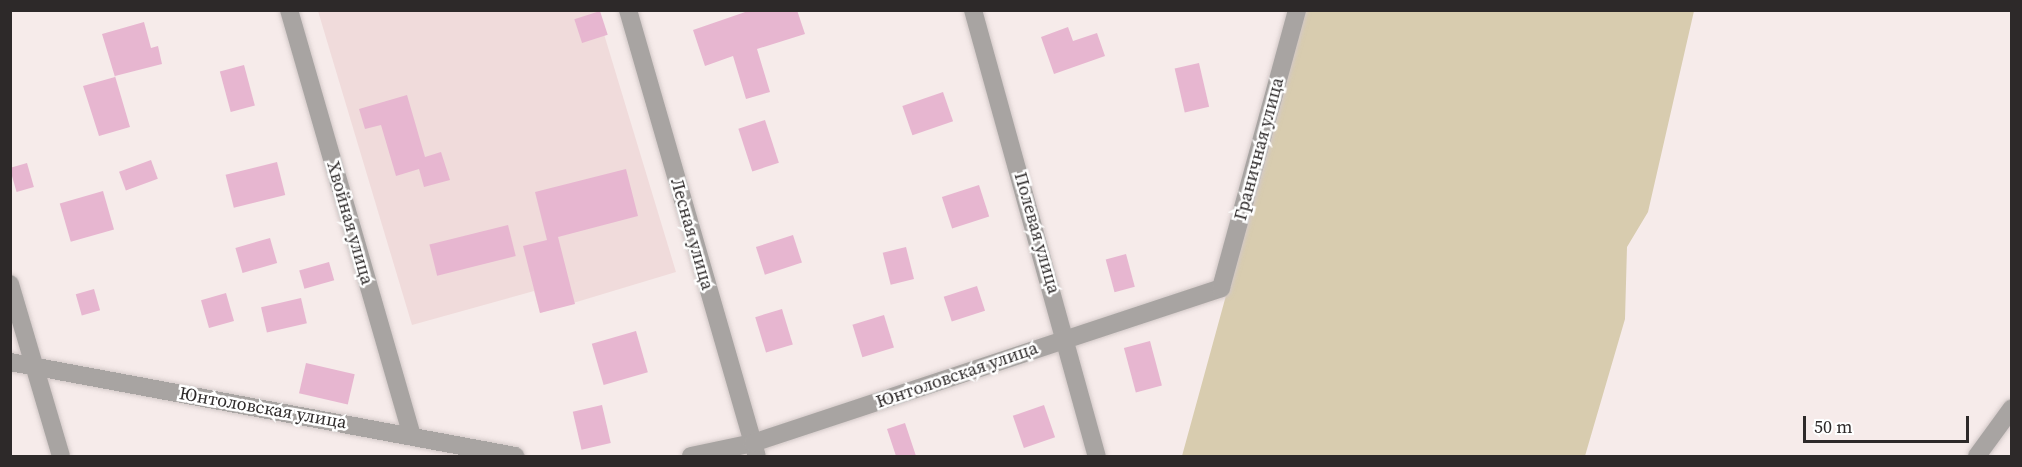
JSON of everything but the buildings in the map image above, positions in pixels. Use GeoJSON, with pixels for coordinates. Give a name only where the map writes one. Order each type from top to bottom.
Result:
{"type":"FeatureCollection","features":[{"type":"Feature","properties":{"kind":"street","name":"Хвойная улица"},"geometry":{"type":"LineString","coordinates":[[289,10],[412,435]]}},
{"type":"Feature","properties":{"kind":"street","name":"Лесная улица"},"geometry":{"type":"LineString","coordinates":[[628,10],[755,450]]}},
{"type":"Feature","properties":{"kind":"street","name":"Полевая улица"},"geometry":{"type":"LineString","coordinates":[[974,10],[1067,338],[1097,456]]}},
{"type":"Feature","properties":{"kind":"street","name":"Граничная улица"},"geometry":{"type":"LineString","coordinates":[[1221,288],[1297,10]]}},
{"type":"Feature","properties":{"kind":"street"},"geometry":{"type":"LineString","coordinates":[[10,284],[61,456]]}},
{"type":"Feature","properties":{"kind":"street","name":"Юнтоловская улица"},"geometry":{"type":"LineString","coordinates":[[691,456],[755,450],[1067,338],[1221,288]]}},
{"type":"Feature","properties":{"kind":"street","name":"Юнтоловская улица"},"geometry":{"type":"LineString","coordinates":[[10,362],[515,456]]}},
{"type":"Feature","properties":{"kind":"street"},"geometry":{"type":"LineString","coordinates":[[1977,456],[2012,408]]}},
{"type":"Feature","properties":{"kind":"shaded area"},"geometry":{"type":"Polygon","coordinates":[[[318,11],[597,11],[676,272],[540,313],[534,291],[412,325],[318,11]]]}},
{"type":"Feature","properties":{"kind":"shaded area"},"geometry":{"type":"Polygon","coordinates":[[[1304,11],[1694,11],[1648,212],[1627,247],[1625,319],[1585,456],[1182,456],[1304,11]]]}}]}
